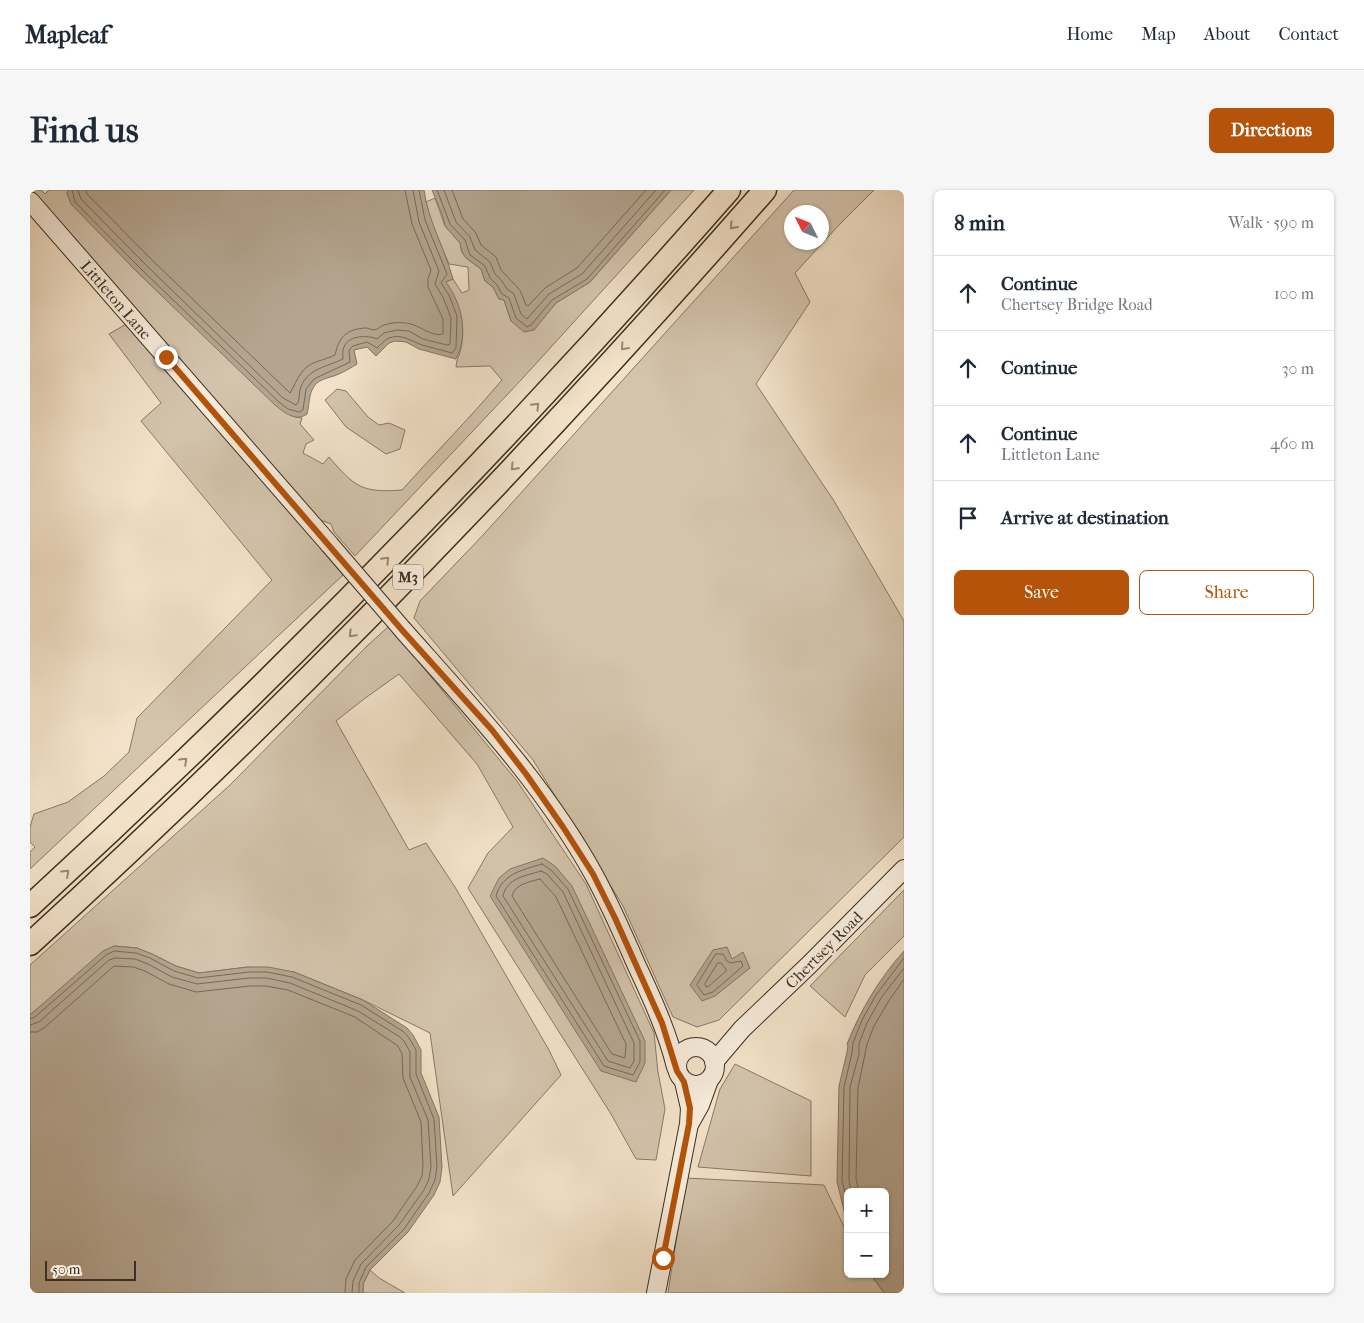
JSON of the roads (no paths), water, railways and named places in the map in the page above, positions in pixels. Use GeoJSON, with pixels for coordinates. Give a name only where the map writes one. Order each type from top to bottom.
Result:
{"type":"FeatureCollection","features":[{"type":"Feature","properties":{"kind":"highway","name":"M3"},"geometry":{"type":"LineString","coordinates":[[30,906],[222,725],[429,517],[566,372],[729,190]]}},
{"type":"Feature","properties":{"kind":"highway","name":"M3"},"geometry":{"type":"LineString","coordinates":[[30,944],[207,777],[402,584],[620,352],[765,190]]}},
{"type":"Feature","properties":{"kind":"street","name":"Littleton Lane"},"geometry":{"type":"LineString","coordinates":[[30,201],[402,630],[492,730],[526,774],[593,874],[662,1023]]}},
{"type":"Feature","properties":{"kind":"street","name":"Chertsey Road"},"geometry":{"type":"LineString","coordinates":[[704,1053],[742,1029],[809,966],[904,869]]}},
{"type":"Feature","properties":{"kind":"street"},"geometry":{"type":"LineString","coordinates":[[662,1023],[678,1041],[704,1053],[715,1069],[700,1105],[689,1124]]}},
{"type":"Feature","properties":{"kind":"street"},"geometry":{"type":"LineString","coordinates":[[656,1293],[689,1124],[690,1108],[662,1023]]}},
{"type":"Feature","properties":{"kind":"street"},"geometry":{"type":"LineString","coordinates":[[680,1074],[680,1054],[704,1053]]}},
{"type":"Feature","properties":{"kind":"street"},"geometry":{"type":"LineString","coordinates":[[680,1074],[694,1085],[700,1085],[709,1080]]}},
{"type":"Feature","properties":{"kind":"water"},"geometry":{"type":"Polygon","coordinates":[[[68,190],[424,190],[429,213],[453,279],[446,282],[460,309],[462,319],[462,340],[456,359],[419,349],[406,342],[395,341],[389,343],[376,356],[367,347],[354,350],[357,364],[317,383],[311,392],[307,414],[299,417],[291,416],[276,406],[136,271],[71,204],[67,194],[68,190]]]}},
{"type":"Feature","properties":{"kind":"water"},"geometry":{"type":"Polygon","coordinates":[[[432,190],[671,190],[590,282],[556,303],[534,330],[524,332],[511,321],[504,300],[499,299],[493,287],[485,281],[481,269],[466,258],[460,243],[445,226],[432,190]]]}},
{"type":"Feature","properties":{"kind":"water"},"geometry":{"type":"Polygon","coordinates":[[[543,858],[555,866],[572,886],[645,1041],[645,1063],[636,1082],[601,1071],[490,896],[499,878],[510,869],[543,858]]]}},
{"type":"Feature","properties":{"kind":"water"},"geometry":{"type":"Polygon","coordinates":[[[114,946],[137,948],[176,966],[199,973],[248,967],[268,967],[294,972],[363,1000],[407,1028],[413,1035],[421,1050],[421,1073],[439,1117],[442,1167],[440,1182],[434,1195],[408,1232],[370,1270],[363,1284],[363,1293],[30,1293],[30,1015],[103,951],[114,946]]]}},
{"type":"Feature","properties":{"kind":"water"},"geometry":{"type":"Polygon","coordinates":[[[727,947],[732,959],[743,952],[750,968],[715,996],[702,1001],[690,985],[713,950],[727,947]]]}},
{"type":"Feature","properties":{"kind":"water"},"geometry":{"type":"Polygon","coordinates":[[[904,951],[904,1293],[885,1293],[873,1278],[889,1278],[889,1188],[844,1188],[844,1210],[837,1182],[839,1086],[847,1044],[858,1019],[871,995],[904,951]]]}}]}
